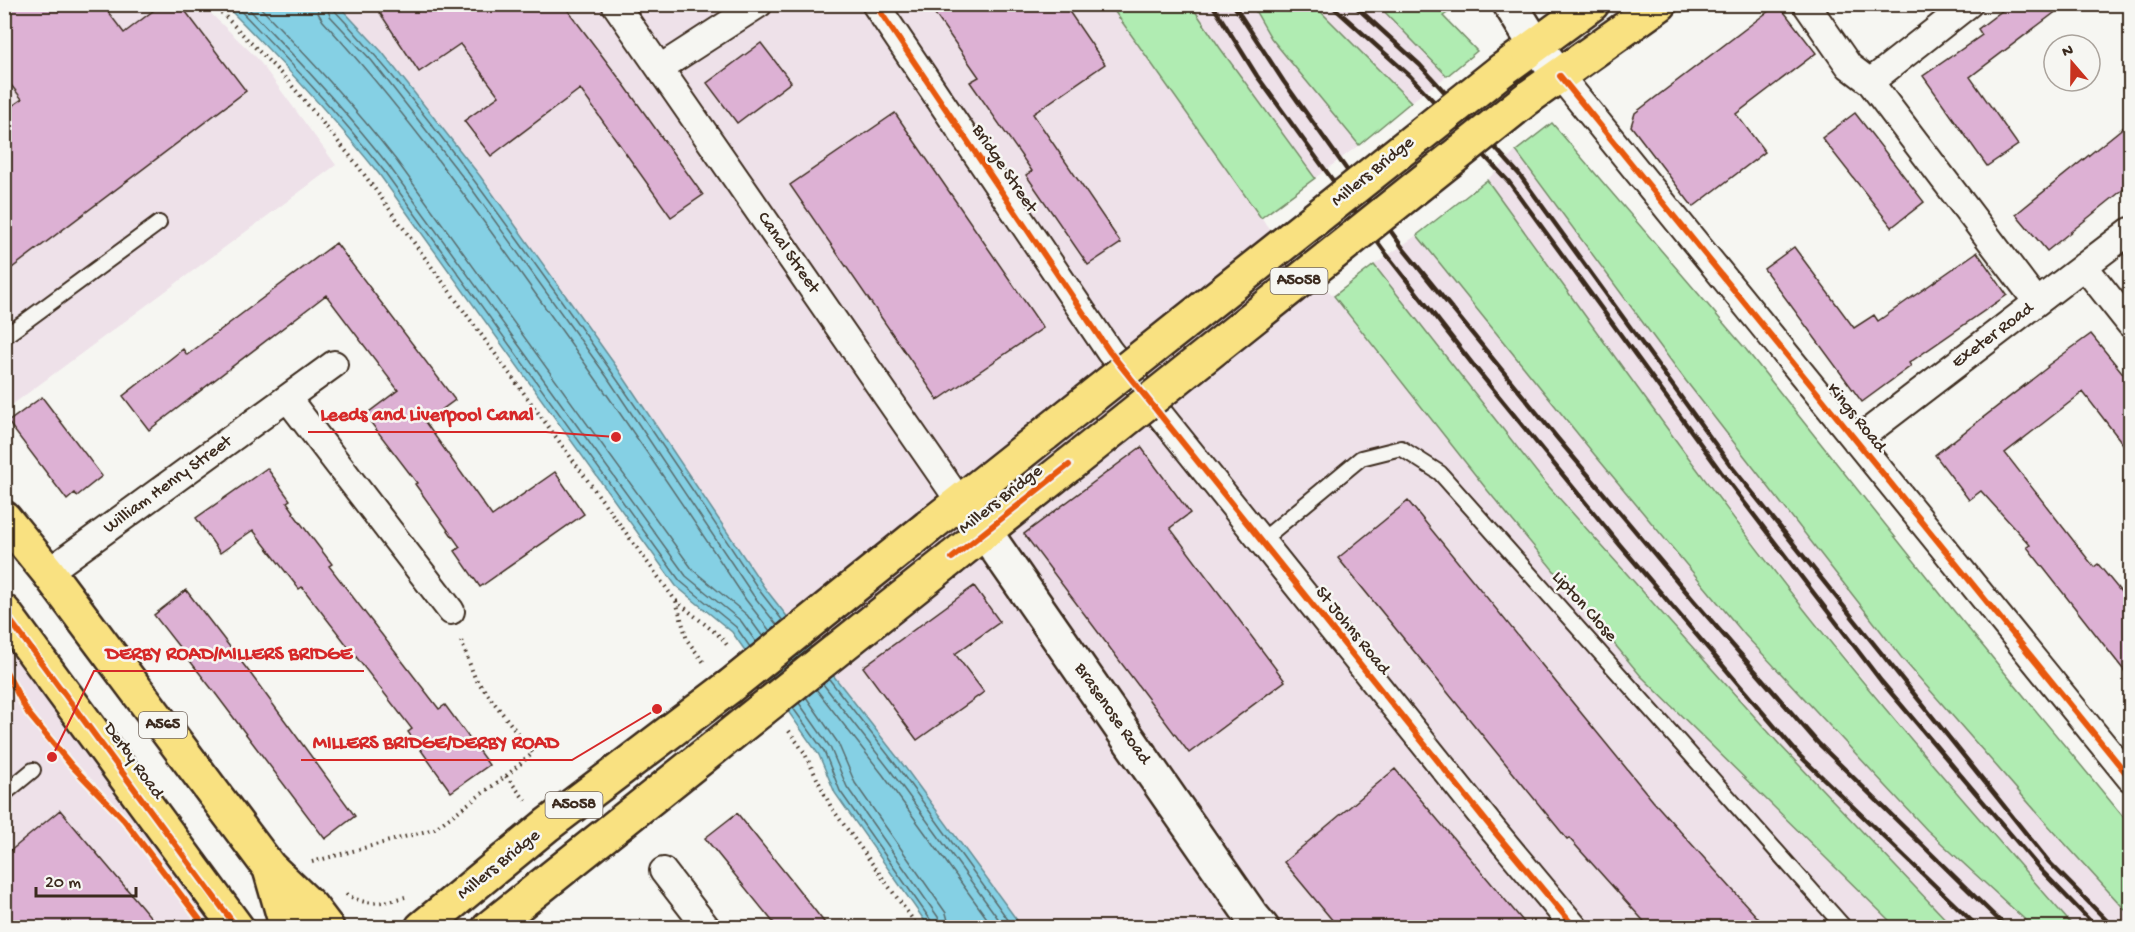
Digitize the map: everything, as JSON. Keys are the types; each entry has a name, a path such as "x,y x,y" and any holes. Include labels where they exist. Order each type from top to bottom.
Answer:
{"highway":[{"name":"A5058","path":"1536,46 1592,4"},
{"name":"A5058","path":"1560,76 1660,4"},
{"name":"Millers Bridge","path":"422,927 547,825 727,688 1502,70 1536,46"},
{"name":"Millers Bridge","path":"489,927 772,717 952,558 1530,97 1560,76"},
{"name":"A565","path":"4,518 48,572 269,867 311,907 327,927"},
{"name":"Derby Road","path":"4,612 237,927"},
{"path":"269,867 287,927"}],"main road":[{"path":"1510,4 1536,46 1560,76"},
{"name":"Brasenose Road","path":"960,501 985,532 1251,915 1262,927"}],"street":[{"name":"Canal Street","path":"615,4 960,501"},
{"path":"660,68 759,4"},
{"name":"Bridge Street","path":"874,4 1109,351"},
{"path":"1806,4 1849,66 1870,82 2037,302"},
{"path":"1870,82 1969,4"},
{"name":"Kings Road","path":"1560,76 2130,778"},
{"name":"Exeter Road","path":"1856,441 2130,231"},
{"path":"2084,266 2130,324"},
{"name":"St Johns Road","path":"1109,351 1494,831 1575,927"},
{"name":"William Henry Street","path":"48,572 334,364"},
{"path":"288,399 451,611"},
{"path":"663,871 707,927"}],"lane":[{"path":"4,337 159,223"},
{"name":"Lipton Close","path":"1261,541 1361,458 1401,448 1440,473 1845,927"},
{"path":"4,794 33,770"}],"path":[{"path":"213,4 288,81 355,162 675,600 722,638 729,647"},
{"path":"675,600 687,640 727,688"},
{"path":"311,863 434,829 506,776 533,753 475,678 451,611"},
{"path":"772,717 804,752 831,807 920,927"},
{"path":"506,776 530,805"},
{"path":"305,855 318,870"},
{"path":"338,890 353,899 376,904 411,896"}],"shaded area":[{"path":"5,5 202,5 257,58 336,165 5,410"},
{"path":"338,5 1110,5 1261,218 1297,263 1334,296 1488,491 1640,674 1896,927 1022,927 901,762 764,587 618,369 480,176 382,52"},
{"path":"1191,5 1252,5 1271,38 1359,145 1315,178"},
{"path":"1314,5 1378,5 1447,76 1411,102"},
{"path":"1516,151 1686,381 1901,657 2130,915 2130,927 2074,927 1966,805 1800,603 1657,415 1487,180"},
{"path":"1417,235 1594,454 1927,830 2033,927 1953,927 1780,745 1542,479 1374,265"},
{"path":"5,612 237,927 5,927"}],"green space":[{"path":"1110,5 1191,5 1315,178 1261,218"},
{"path":"1252,5 1314,5 1411,102 1359,145 1271,38"},
{"path":"1378,5 1459,5 1443,16 1477,51 1447,76"},
{"path":"1552,123 1744,347 1954,611 2130,825 2130,915 1901,657 1686,381 1516,151"},
{"path":"1487,180 1680,446 1799,603 1900,726 2074,927 2033,927 1927,830 1745,635 1594,454 1417,235"},
{"path":"1374,265 1542,479 1780,745 1953,927 1896,927 1640,675 1488,491 1334,296"}],"water":[{"path":"225,5 338,5 382,52 480,176 618,369 764,587 901,762 1022,927 929,927 835,793 819,755 732,632 676,586 379,174 304,87"}],"building":[{"path":"4,4 102,4 124,33 162,4 180,4 246,91 4,274 4,112 22,99 4,76"},
{"path":"374,4 563,4 703,195 671,217 580,89 491,156 464,121 499,96 460,44 419,72"},
{"path":"928,4 1064,4 1105,64 1033,114 1121,243 1088,265 1026,175 1032,171 970,82 979,77"},
{"path":"1778,4 1816,53 1736,114 1765,152 1693,207 1631,126 1635,113"},
{"path":"2011,4 2066,4 1970,77 2018,145 1987,166 1923,76 1982,35 1978,29"},
{"path":"761,43 791,82 737,123 707,83"},
{"path":"895,113 1043,328 938,400 790,185"},
{"path":"1855,113 1924,202 1892,227 1822,138"},
{"path":"2130,122 2130,184 2047,251 2016,214"},
{"path":"336,243 455,400 425,422 492,516 555,472 584,514 480,587 455,551 460,547 415,484 417,483 365,415 398,390 326,295 149,430 123,396 183,349 187,355"},
{"path":"1794,247 1854,328 1874,315 1878,321 1977,252 2007,295 1909,363 1911,366 1862,402 1764,269"},
{"path":"2091,334 2130,382 2130,453 2083,392 2005,453 2094,567 2098,564 2130,603 2130,678 2027,547 2030,545 1981,491 1969,500 1935,455"},
{"path":"42,397 102,476 77,496 75,493 67,500 8,422"},
{"path":"1141,447 1190,513 1170,528 1285,681 1189,753 1024,534"},
{"path":"267,468 290,500 287,502 293,513 332,564 329,566 439,709 445,705 489,765 451,792 408,732 412,729 302,587 299,589 253,530 220,553 196,518"},
{"path":"1408,501 1653,801 1766,927 1649,927 1569,838 1567,839 1338,558"},
{"path":"974,586 1000,622 955,654 984,692 917,740 863,667"},
{"path":"186,590 355,816 325,839 154,615"},
{"path":"1395,769 1528,927 1338,927 1284,862"},
{"path":"60,810 159,927 4,927 4,856"},
{"path":"737,813 828,927 777,927 705,838"}],"railway":[{"path":"1212,4 1257,76 1387,255 1620,545 1799,755 1979,928"},
{"path":"1233,4 1284,82 1405,251 1558,439 1694,601 1818,743 2007,928"},
{"path":"1330,4 1410,76 1509,182 1721,472 1881,681 2040,869 2097,928"},
{"path":"1353,4 1420,65 1519,174 1731,466 2049,862 2114,928"}],"cycle path":[{"path":"875,4 1109,351 1494,831 1575,928"},
{"path":"1560,76 2130,778"},
{"path":"952,558 1069,465"},
{"path":"4,612 237,928"},
{"path":"4,668 28,713 71,765 124,820 200,920 203,928"}],"place":[{"name":"Leeds and Liverpool Canal","path":"616,437"},
{"name":"MILLERS BRIDGE/DERBY ROAD","path":"657,709"},
{"name":"DERBY ROAD/MILLERS BRIDGE","path":"52,757"}]}
